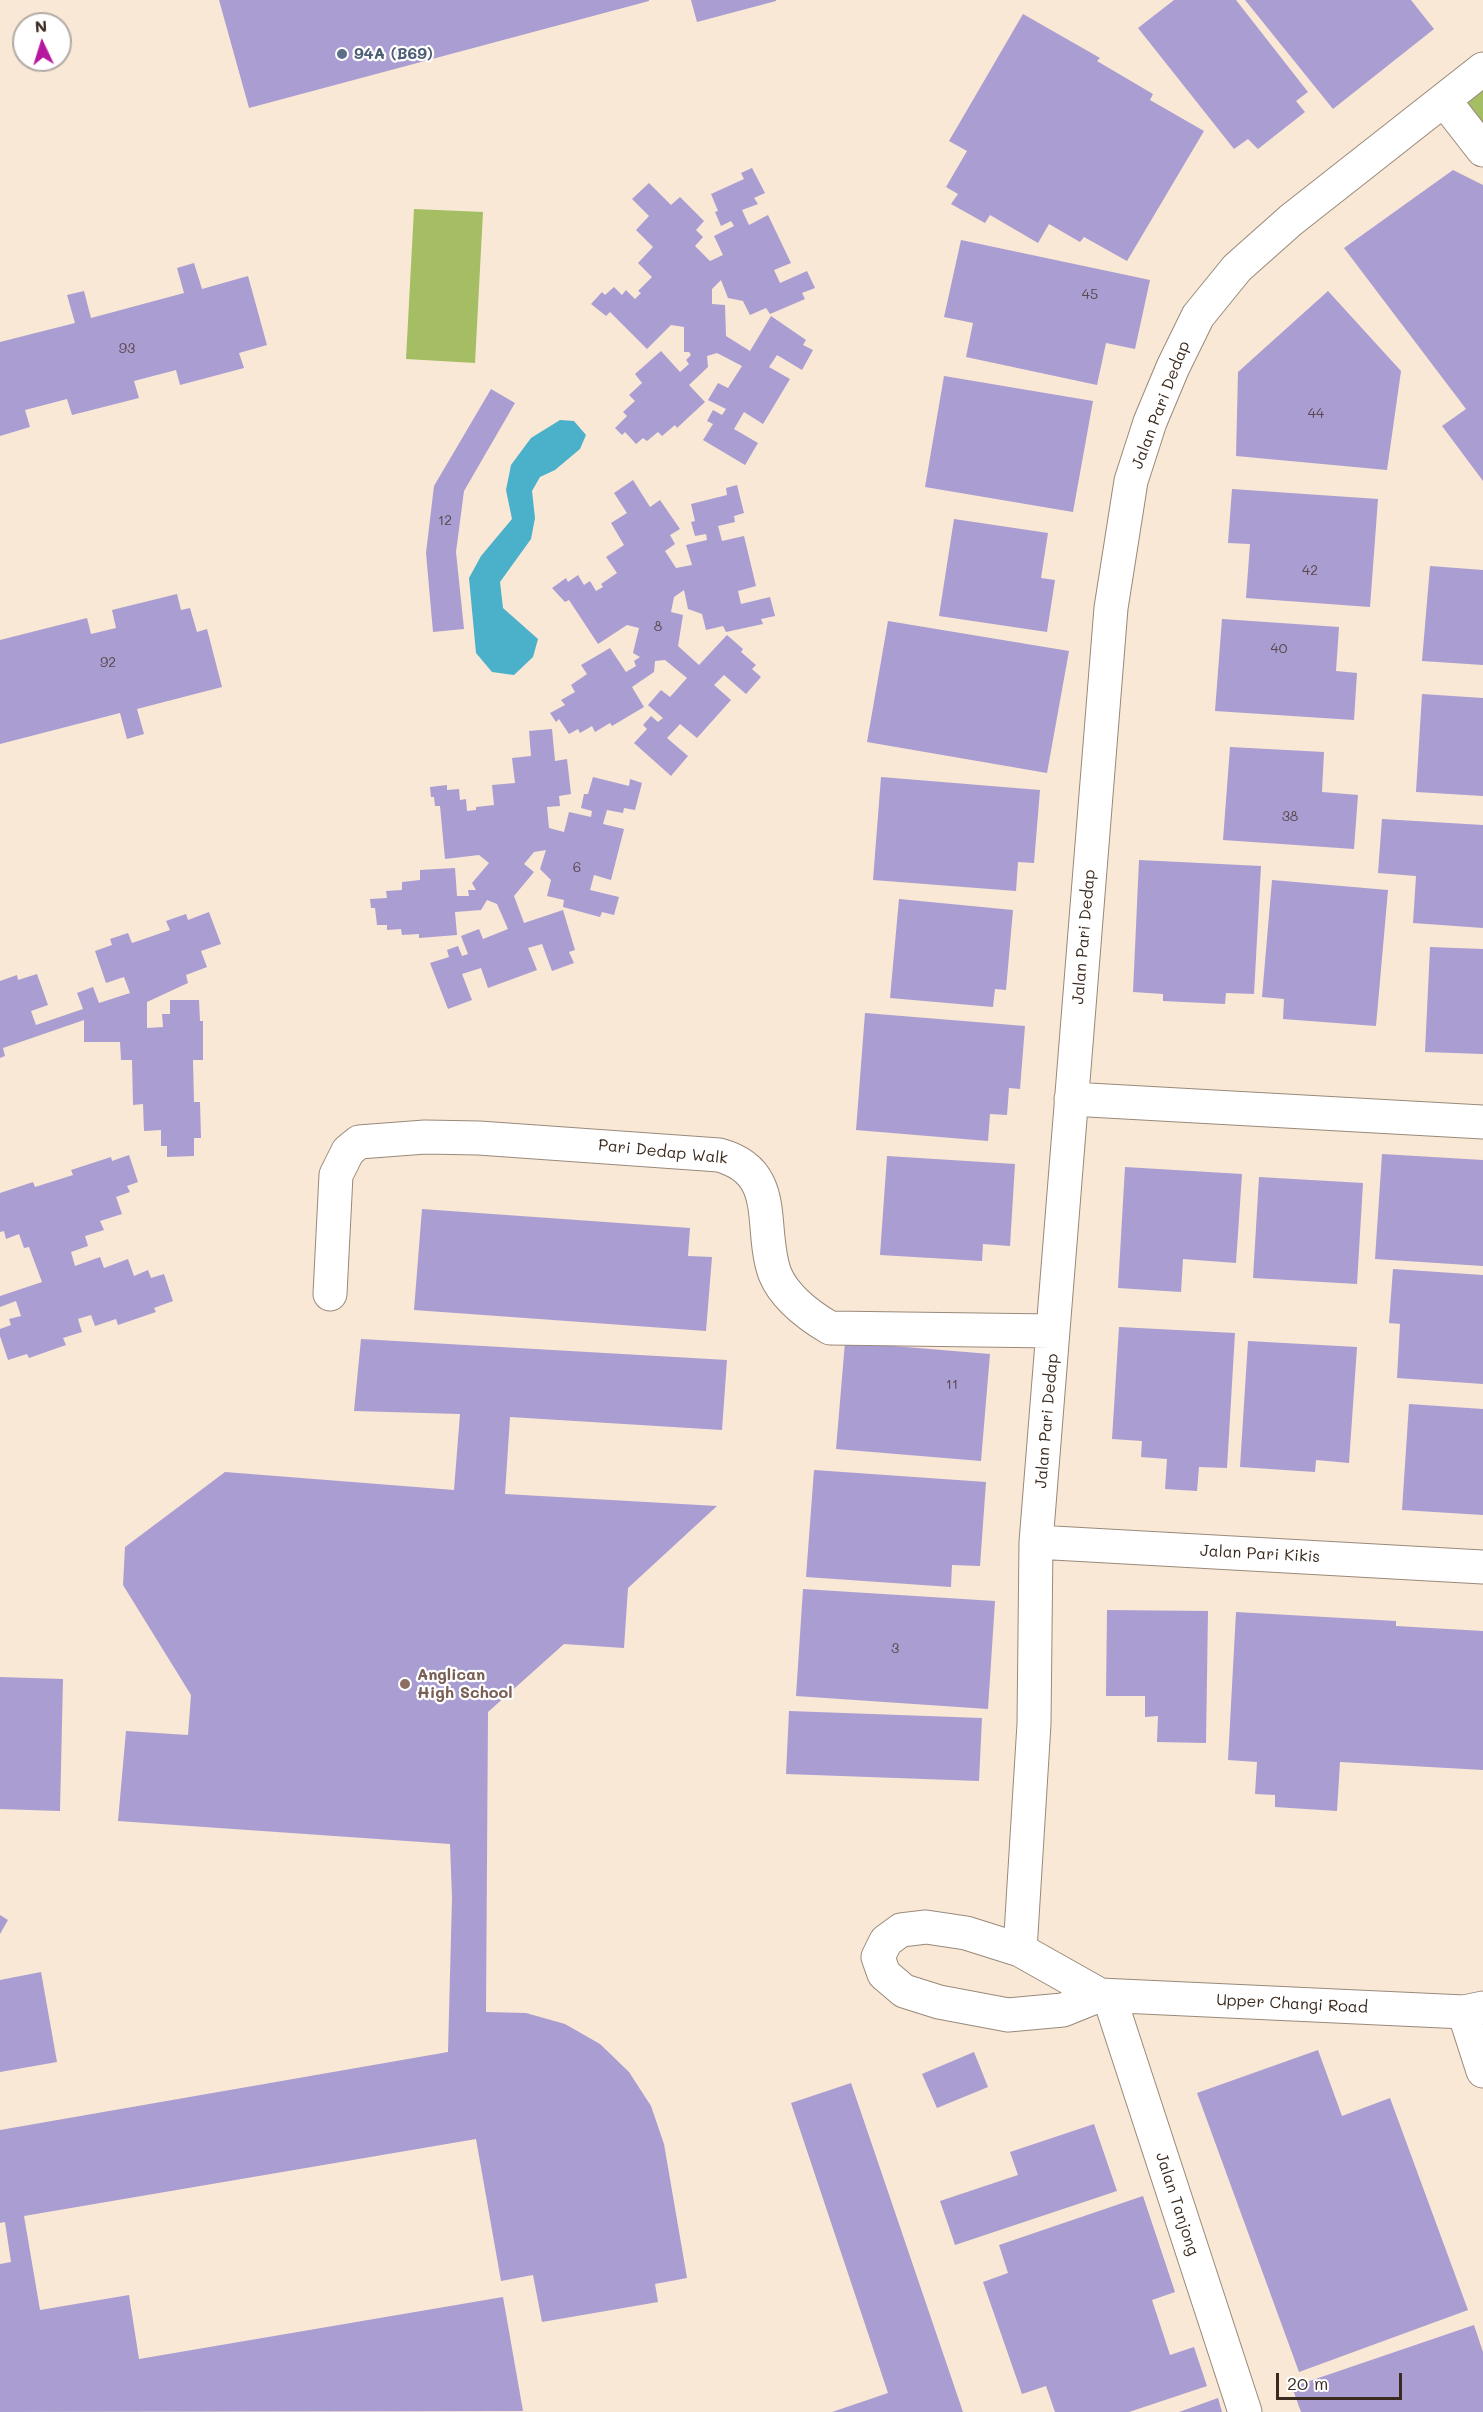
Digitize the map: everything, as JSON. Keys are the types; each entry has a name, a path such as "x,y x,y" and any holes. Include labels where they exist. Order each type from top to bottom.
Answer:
{"street":[{"name":"Jalan Pari Dedap","path":"1020,1950 1034,1724 1036,1542 1111,608 1131,481 1150,422 1198,316 1237,268 1291,220 1483,69"},
{"path":"1444,100 1483,150"},
{"path":"1071,1099 1483,1122"},
{"name":"Pari Dedap Walk","path":"330,1294 336,1175 348,1151 359,1142 425,1137 491,1138 621,1146 719,1155 735,1159 752,1173 762,1191 771,1259 783,1289 801,1308 830,1328 1053,1331"},
{"name":"Jalan Pari Kikis","path":"1036,1542 1483,1567"},
{"name":"Upper Changi Road","path":"1105,1996 1020,1950 966,1934 926,1927 901,1930 886,1941 878,1957 884,1974 904,1991 939,2001 1008,2015 1063,2010 1105,1996 1474,2010"},
{"name":"Jalan Tanjong","path":"1105,1996 1245,2412"},
{"path":"1474,2010 1483,2071"}],"green space":[{"path":"1483,68 1483,150 1444,100"},
{"path":"414,209 483,212 475,363 406,359"}],"water":[{"path":"560,420 574,421 586,435 580,449 555,470 540,477 532,491 535,518 531,539 500,582 503,608 538,639 533,657 514,675 492,672 476,653 469,578 481,556 512,519 506,490 511,465 531,438"}],"building":[{"name":"94A (B69)","path":"219,0 649,0 649,1 249,108"},
{"path":"691,0 776,0 776,1 697,22"},
{"path":"1174,0 1236,0 1308,92 1296,101 1305,112 1258,149 1248,139 1234,149 1138,28"},
{"path":"1245,0 1411,0 1434,29 1333,109"},
{"path":"1023,14 1100,58 1097,61 1153,94 1150,100 1204,131 1127,261 1084,237 1080,242 1049,224 1038,243 990,215 985,223 951,204 958,194 946,187 967,151 949,141"},
{"path":"752,168 765,193 754,198 758,204 742,210 749,225 768,215 791,263 774,270 780,283 807,271 815,288 802,293 805,299 770,314 766,308 750,315 743,301 728,298 721,280 712,289 712,304 725,305 726,336 750,351 771,316 806,340 803,345 813,350 802,370 777,355 769,367 790,379 763,424 744,412 734,429 758,443 745,465 703,440 713,424 707,421 713,410 722,415 726,409 708,400 718,383 728,388 742,366 717,353 707,356 708,367 689,385 705,402 677,428 675,425 662,436 658,432 647,441 643,438 636,444 625,432 622,435 615,428 627,416 623,412 635,401 629,395 642,383 635,374 661,351 680,372 689,364 686,360 691,355 689,352 684,352 684,327 671,325 647,349 610,312 606,316 591,304 602,292 605,295 614,287 622,295 626,290 635,299 641,293 638,291 652,277 638,263 653,247 636,230 649,216 632,199 649,183 671,205 680,197 704,221 696,230 703,237 695,246 710,261 723,255 714,236 734,226 731,221 721,226 711,194 744,179 741,173"},
{"path":"1453,170 1483,185 1483,481 1442,426 1466,409 1344,248"},
{"path":"961,240 1150,280 1135,349 1106,343 1097,385 966,357 973,323 944,317"},
{"path":"194,263 202,289 248,276 267,345 239,353 244,368 180,385 176,370 134,381 139,398 72,415 67,399 25,410 30,427 0,436 0,342 75,323 67,295 84,291 91,318 184,293 177,268"},
{"path":"1328,291 1401,371 1387,470 1236,456 1238,372"},
{"path":"944,376 1093,401 1073,512 925,487"},
{"path":"491,389 515,403 464,491 456,552 464,629 433,632 426,553 434,486"},
{"path":"633,480 650,507 660,500 680,529 670,535 675,544 665,551 676,568 692,565 686,545 707,540 706,534 695,536 691,522 695,521 691,504 727,495 726,488 737,485 744,513 734,516 735,522 718,526 722,541 744,536 756,586 738,591 741,604 770,597 775,616 761,619 763,624 726,632 723,626 706,630 702,614 688,609 684,590 674,597 671,612 683,615 678,646 699,665 727,635 756,665 752,669 761,677 746,694 724,675 714,685 731,700 697,738 680,724 667,738 688,756 671,776 634,743 647,729 643,725 651,716 658,722 663,718 648,705 661,690 670,697 687,678 665,660 655,661 654,672 632,687 644,707 612,726 610,723 595,732 592,726 580,733 578,729 569,734 559,719 556,722 550,713 565,705 561,700 575,692 571,685 587,674 581,665 610,648 626,672 636,666 634,661 640,657 633,653 639,628 627,625 598,644 569,600 565,602 552,588 566,578 568,582 578,575 584,585 590,581 596,591 603,587 601,584 617,573 606,557 624,545 611,523 627,513 614,493"},
{"path":"1232,489 1378,499 1370,607 1246,598 1250,544 1228,543"},
{"path":"954,519 1048,533 1041,578 1055,580 1047,632 939,616"},
{"path":"1430,566 1483,570 1483,665 1422,661"},
{"path":"177,594 181,610 190,608 197,632 207,629 222,687 137,709 144,734 127,739 120,713 0,744 0,640 87,618 91,634 116,628 112,610"},
{"path":"1222,619 1339,627 1336,671 1357,673 1354,720 1215,711"},
{"path":"888,621 1069,651 1047,773 867,742"},
{"path":"1422,694 1483,698 1483,796 1416,792"},
{"path":"552,729 555,761 567,759 571,794 559,796 560,806 547,807 549,828 564,832 569,812 591,817 592,811 581,808 584,794 588,794 593,777 629,786 630,779 642,783 635,810 624,808 623,813 607,810 603,824 624,829 611,880 594,875 590,890 619,897 614,915 602,912 600,917 563,907 564,900 547,896 551,880 540,869 546,850 534,852 524,864 534,872 514,896 524,923 563,910 575,950 569,952 574,963 552,971 542,944 528,948 537,970 488,988 481,968 462,974 472,1000 448,1009 430,963 449,957 447,950 458,946 462,956 468,954 461,936 479,929 483,939 508,929 497,904 487,900 481,910 455,912 457,935 419,938 419,934 402,935 401,929 387,930 387,925 377,925 375,908 371,908 370,899 387,898 386,891 402,890 402,882 420,880 420,870 455,868 457,896 469,896 468,890 476,890 472,883 489,863 479,855 445,859 440,806 435,806 430,787 447,785 447,790 459,789 460,800 466,799 467,811 476,810 476,807 494,805 492,785 515,783 512,758 531,756 529,731"},
{"path":"1230,747 1324,752 1322,792 1358,795 1354,849 1223,840"},
{"path":"881,777 1040,790 1034,863 1018,862 1016,891 873,880"},
{"path":"1382,819 1483,825 1483,928 1413,923 1416,876 1378,873"},
{"path":"1139,860 1261,866 1254,994 1226,993 1225,1004 1163,1001 1163,994 1133,992"},
{"path":"1272,880 1388,890 1376,1026 1283,1019 1284,999 1262,997"},
{"path":"899,899 1013,910 1006,990 995,989 993,1007 890,998"},
{"path":"209,912 221,944 201,951 207,967 186,975 188,983 147,1002 147,1028 163,1027 162,1014 170,1014 170,1000 199,1000 200,1021 203,1021 203,1060 193,1060 194,1102 200,1102 201,1138 194,1138 194,1156 167,1157 167,1146 161,1146 161,1130 144,1131 143,1104 133,1105 132,1060 121,1060 120,1042 84,1042 84,1020 3,1048 5,1056 0,1058 0,981 17,975 18,980 37,974 48,1005 31,1011 36,1025 83,1009 77,993 93,987 99,1003 130,993 124,977 106,983 95,951 112,945 110,939 128,933 132,943 170,930 166,921 186,914 188,920"},
{"path":"1430,947 1483,949 1483,1054 1425,1052"},
{"path":"865,1013 1025,1026 1020,1089 1009,1088 1007,1115 990,1114 988,1141 856,1130"},
{"path":"1382,1154 1483,1160 1483,1266 1375,1259"},
{"path":"129,1155 138,1182 127,1186 130,1192 116,1197 122,1214 100,1221 104,1230 85,1236 88,1246 71,1252 75,1266 100,1257 104,1268 128,1259 134,1276 148,1270 151,1278 164,1274 173,1301 154,1308 156,1312 118,1325 116,1319 95,1326 91,1315 78,1319 82,1332 63,1338 66,1345 29,1358 27,1354 8,1360 0,1329 11,1325 9,1319 21,1316 16,1301 0,1307 0,1296 42,1282 29,1247 24,1248 19,1234 6,1239 4,1231 0,1232 0,1193 33,1182 35,1187 73,1175 71,1170 111,1157 112,1161"},
{"path":"887,1156 1015,1164 1010,1246 983,1244 982,1261 880,1255"},
{"path":"1125,1167 1242,1174 1236,1263 1183,1259 1181,1292 1118,1288"},
{"path":"1259,1177 1363,1183 1357,1284 1253,1278"},
{"path":"422,1209 690,1228 688,1256 712,1257 706,1331 414,1310"},
{"path":"1393,1269 1483,1275 1483,1384 1397,1378 1400,1324 1389,1323"},
{"path":"1119,1327 1235,1333 1227,1468 1199,1467 1197,1491 1165,1489 1167,1459 1141,1457 1142,1441 1112,1439"},
{"path":"361,1339 727,1360 722,1430 510,1417 505,1494 717,1506 628,1588 624,1648 564,1644 488,1712 486,2012 526,2013 565,2024 600,2044 629,2072 651,2106 664,2144 687,2278 655,2284 658,2302 542,2322 533,2275 501,2281 476,2139 24,2216 40,2310 129,2295 139,2359 503,2297 523,2411 0,2412 0,2264 11,2262 5,2222 0,2223 0,2130 448,2052 452,1898 450,1844 118,1821 126,1731 188,1735 191,1695 123,1585 125,1547 225,1472 454,1490 460,1414 354,1411"},
{"path":"1248,1341 1357,1347 1349,1463 1316,1460 1315,1472 1240,1467"},
{"path":"845,1342 990,1354 981,1461 836,1449"},
{"path":"1409,1404 1483,1409 1483,1515 1402,1510"},
{"path":"814,1470 986,1482 980,1566 952,1565 951,1587 806,1577"},
{"path":"803,1589 995,1601 988,1709 796,1696"},
{"path":"1107,1610 1208,1611 1206,1743 1157,1742 1158,1716 1145,1717 1145,1696 1106,1696"},
{"path":"1236,1612 1396,1621 1396,1626 1483,1631 1483,1770 1340,1762 1337,1811 1275,1807 1275,1795 1255,1794 1257,1762 1228,1760"},
{"path":"0,1677 63,1679 60,1811 0,1809"},
{"path":"789,1711 982,1718 979,1781 786,1774"},
{"path":"0,1915 8,1920 0,1934"},
{"path":"41,1972 57,2062 0,2072 0,1980"},
{"path":"1318,2050 1342,2116 1390,2098 1468,2310 1299,2372 1197,2093"},
{"path":"974,2052 988,2087 937,2108 922,2074"},
{"path":"851,2083 963,2412 832,2412 888,2393 791,2103"},
{"path":"1094,2124 1117,2191 955,2245 940,2201 1018,2175 1010,2152"},
{"path":"1143,2196 1175,2292 1152,2300 1170,2355 1194,2347 1207,2386 1129,2412 1055,2412 1046,2386 1022,2394 983,2282 1008,2273 999,2245"},
{"path":"1474,2325 1483,2352 1483,2412 1301,2412 1292,2387"},
{"path":"1218,2398 1222,2412 1179,2412"}],"place":[{"name":"94A (B69)","path":"342,54"},
{"name":"Anglican High School","path":"405,1684"}]}
